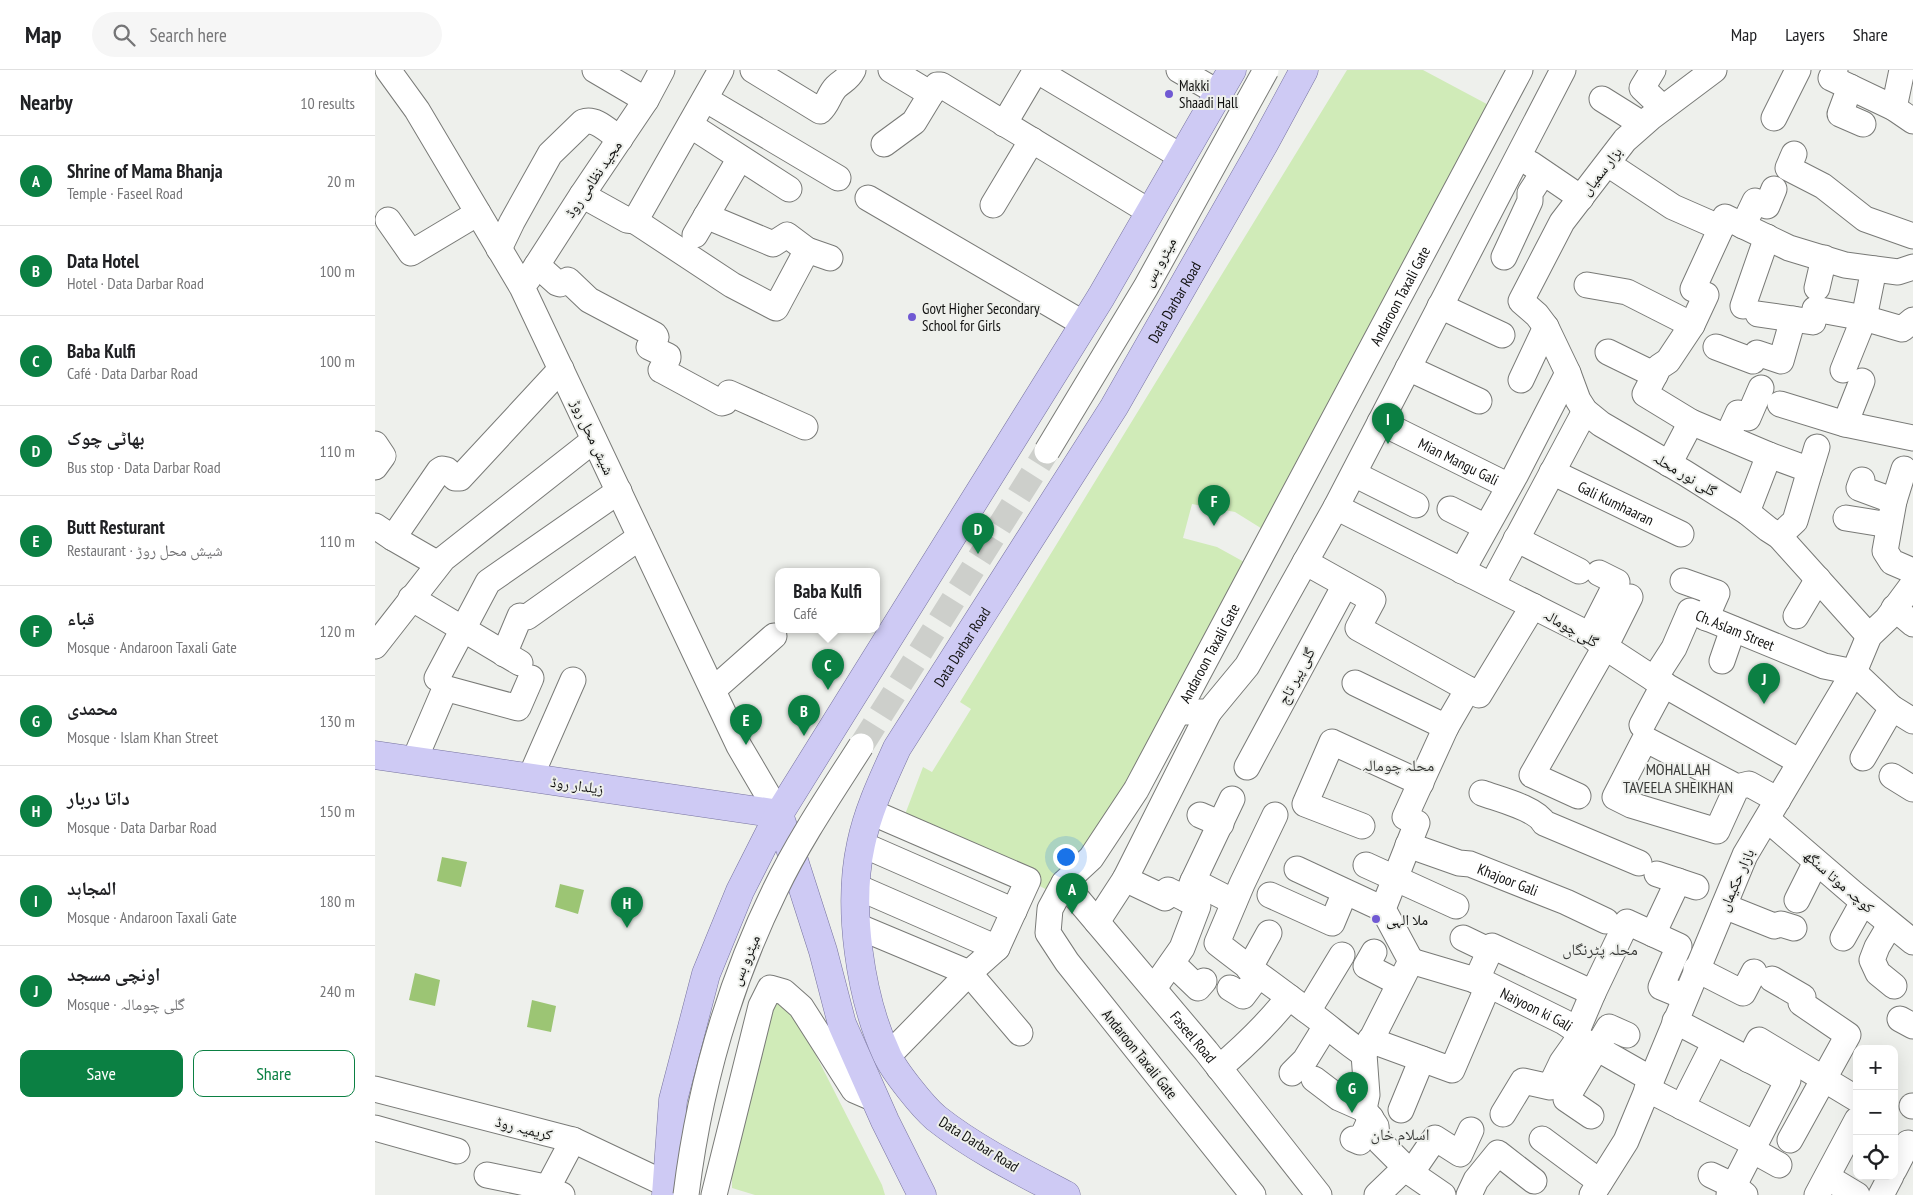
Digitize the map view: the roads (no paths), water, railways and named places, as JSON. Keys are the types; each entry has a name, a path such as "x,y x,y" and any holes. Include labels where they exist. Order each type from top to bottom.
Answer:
{"main road":[{"name":"Data Darbar Road","path":"1066,1195 977,1147 935,1117 915,1095 887,1057 865,992 854,894 861,844 875,797 897,748 1114,407 1304,70"},
{"path":"673,1191 673,1100 706,974 740,891 779,814 1084,324 1226,82"},
{"path":"1054,372 1114,407"},
{"name":"زیلدار روڈ","path":"375,755 779,814"},
{"path":"779,814 823,951 842,1024 875,1099 923,1195"}],"street":[{"name":"شیش محل روڑ","path":"388,70 417,110 522,287 739,746 779,814"},
{"path":"595,70 646,100"},
{"name":"مجید نظامی روڈ","path":"522,287 646,100 662,70"},
{"path":"635,221 721,70"},
{"path":"753,70 819,110 826,106 836,87 849,78 853,70"},
{"path":"864,70 867,72 869,70"},
{"path":"891,70 931,94"},
{"path":"1005,124 1036,70 1182,157"},
{"path":"1179,70 1226,82"},
{"name":"میٹرو بس","path":"1047,451 1146,287 1266,70"},
{"name":"Andaroon Taxali Gate","path":"1253,1195 1067,962 1048,933 1050,909 1064,883 1091,858 1136,790 1519,70"},
{"path":"1097,922 1125,879 1209,712 1247,666 1336,507 1563,70"},
{"path":"1653,70 1641,88 1663,108"},
{"name":"بزار سمیاں","path":"1521,301 1562,222 1609,164 1625,140 1642,124 1713,70"},
{"path":"1774,118 1798,70"},
{"path":"1832,76 1903,114 1902,70"},
{"path":"1832,76 1840,114 1863,124"},
{"path":"884,144 914,122 939,84 1150,212"},
{"path":"705,99 838,178"},
{"path":"1602,99 1642,124"},
{"path":"499,249 550,154 583,122 588,120 595,121 620,139"},
{"path":"690,125 789,189"},
{"path":"993,205 1032,140"},
{"path":"1609,164 1673,206 1767,237 1789,248 1845,265 1874,270 1906,270 1913,235 1865,220 1836,208 1823,186 1788,168 1794,154"},
{"path":"1518,156 1581,198"},
{"path":"582,195 627,220 635,221 732,285 776,308 819,254 787,235 773,244 700,225 740,158"},
{"path":"1504,257 1530,201 1530,193 1543,173"},
{"path":"1774,189 1767,206 1755,201 1732,227 1700,292 1692,324 1668,361 1659,367 1645,394 1769,455 1814,458 1795,521 1779,536"},
{"path":"868,198 1084,324"},
{"path":"388,220 411,254 478,213"},
{"path":"1767,237 1750,310 1813,322 1815,309 1864,318 1902,329 1913,320"},
{"path":"1817,288 1824,258"},
{"path":"537,265 557,283 560,284 568,280 589,300 655,335 656,337 649,347 668,356 661,370 722,403 725,402 729,393 805,427"},
{"path":"1845,424 1852,376 1874,270"},
{"path":"1587,285 1627,292 1692,324"},
{"name":"گلی نور محلہ","path":"1521,301 1537,314 1546,327 1568,373 1577,400 1585,411 1601,424 1747,512 1779,536 1869,636"},
{"path":"1440,306 1502,335"},
{"path":"1716,346 1753,361 1757,353 1781,361 1793,319"},
{"path":"1521,380 1546,327"},
{"path":"1608,352 1655,375"},
{"path":"1408,368 1479,401"},
{"path":"438,564 384,532 439,471 442,469 447,470 455,478 460,478 561,369"},
{"path":"1461,571 1512,481 1568,373"},
{"path":"1669,464 1711,425 1738,413 1748,418 1761,388"},
{"path":"1780,404 1845,424 1913,438"},
{"path":"1492,585 1585,411"},
{"name":"Mian Mangu Gali","path":"1381,422 1512,481 1547,480"},
{"path":"375,646 438,564 594,440"},
{"path":"375,444 383,456 375,467"},
{"path":"1747,512 1769,455"},
{"path":"1885,565 1889,525 1904,469"},
{"path":"1353,474 1416,504"},
{"name":"Gali Kumhaaran","path":"1547,480 1681,534"},
{"path":"1862,480 1859,488 1894,501"},
{"path":"437,678 488,582 619,491"},
{"name":"گلی چومالہ","path":"1336,507 1492,585 1598,641 1659,682 1799,762"},
{"path":"1450,509 1486,527"},
{"path":"1846,518 1889,525"},
{"path":"414,761 444,691 448,689 518,708 520,616 527,617 640,537"},
{"path":"1515,539 1589,572 1617,582 1598,641 1533,775 1578,796"},
{"path":"1863,553 1885,565"},
{"path":"1305,562 1373,600 1358,628 1479,695 1533,606"},
{"path":"1885,565 1892,562 1913,571"},
{"path":"1796,616 1818,579"},
{"path":"1683,581 1717,592 1706,618"},
{"name":"بازار حکیماں","path":"1594,1192 1626,1141 1745,855 1854,672 1869,636 1887,619 1913,584"},
{"name":"گلی پیر تاج","path":"1247,767 1345,585"},
{"path":"1598,641 1630,597"},
{"path":"411,598 518,665"},
{"path":"1894,608 1913,624"},
{"name":"Ch. Aslam Street","path":"1659,682 1691,611 1733,629 1829,656 1854,672"},
{"path":"1722,661 1733,629"},
{"path":"713,690 774,636"},
{"path":"1854,672 1907,717 1863,758"},
{"path":"530,778 573,680"},
{"path":"1642,725 1659,682"},
{"path":"1355,683 1446,727"},
{"path":"1383,909 1417,823 1405,817 1446,727 1468,689"},
{"path":"1178,712 1209,712"},
{"name":"کوچہ موتا سنگھ","path":"1737,787 1717,831 1631,805 1615,798 1645,739 1737,787 1749,784 1816,862 1906,935"},
{"path":"1362,826 1305,804 1332,742 1421,783"},
{"name":"میٹرو بس","path":"673,1191 701,1102 714,1047 733,988 775,889 861,746"},
{"path":"1892,776 1911,800"},
{"path":"1524,809 1537,778"},
{"path":"1482,793 1524,809 1541,817 1544,823 1667,876 1653,934"},
{"path":"1154,988 1182,948 1198,906 1190,890 1211,819 1232,799"},
{"path":"871,812 1028,880 997,948 969,973 887,1057"},
{"path":"1275,815 1217,943 1308,1011 1367,1047 1422,1059 1450,1075 1482,983 1489,951 1492,946 1593,993"},
{"path":"861,844 1014,911"},
{"name":"Khajoor Gali","path":"1408,845 1459,863 1469,864 1566,902 1606,921"},
{"path":"928,956 970,855"},
{"path":"1724,906 1775,926 1790,916 1816,862"},
{"path":"1365,865 1456,906"},
{"path":"1297,869 1383,909 1411,961 1367,1047 1367,1114 1360,1142 1353,1139"},
{"path":"1125,879 1165,898 1168,890 1190,890 1234,902"},
{"name":"Faseel Road","path":"1064,883 1154,988 1319,1195"},
{"path":"855,886 997,948"},
{"path":"1270,895 1332,923 1345,892"},
{"path":"1856,950 1863,902"},
{"path":"1591,1116 1566,1099 1584,1039 1593,993 1627,922 1653,934 1683,936 1661,987 1685,996"},
{"path":"857,926 969,973 1020,1034"},
{"path":"1230,988 1243,996 1269,933"},
{"path":"1856,950 1877,947 1906,935"},
{"path":"1463,938 1489,951"},
{"path":"1856,950 1893,986"},
{"path":"1374,952 1366,966 1399,983"},
{"path":"1342,954 1308,1011 1303,1076 1367,1114 1376,1126 1377,1136 1381,1143 1408,1170 1443,1195"},
{"name":"Naiyoon ki Gali","path":"1411,961 1482,983 1564,1022 1584,1039 1682,1107 1753,1147 1779,1165"},
{"path":"1172,963 1198,988 1204,981"},
{"path":"1696,969 1743,993 1763,976 1803,997 1801,1003 1848,1035 1790,1140"},
{"path":"714,1195 761,1006 770,988 784,992 801,1007 854,1090 875,1099"},
{"path":"1219,1068 1268,1024 1308,1011"},
{"path":"1675,1021 1749,1060 1823,1078 1853,1097"},
{"path":"1503,1114 1523,1082 1550,1087 1562,1062 1584,1039 1609,1027 1627,1035"},
{"path":"1682,1107 1715,1042"},
{"path":"1401,1110 1422,1059"},
{"path":"1711,1175 1736,1192 1753,1147 1793,1071"},
{"path":"375,1114 377,1090"},
{"name":"کریمیہ روڈ","path":"377,1090 573,1140 673,1191"},
{"path":"375,1128 457,1151"},
{"path":"1853,1128 1822,1186 1857,1195"},
{"path":"1377,1195 1408,1170 1435,1138 1460,1154 1471,1130"},
{"path":"487,1175 540,1186 555,1192 573,1140"},
{"path":"1542,1140 1594,1192"},
{"path":"1898,1159 1905,1141"},
{"path":"1469,1195 1476,1180 1498,1153 1535,1181"},
{"path":"1881,1195 1889,1180"}],"tunnel":[{"path":"861,746 1047,451"}],"place":[{"name":"Makki Shaadi Hall","path":"1169,94"},
{"name":"Govt Higher Secondary School for Girls","path":"912,317"},
{"name":"المجاہد","path":"1388,444"},
{"name":"قباء","path":"1214,526"},
{"name":"بھاٹی چوک","path":"978,554"},
{"name":"Baba Kulfi","path":"828,690"},
{"name":"اونچی مسجد","path":"1764,704"},
{"name":"Data Hotel","path":"804,736"},
{"name":"Butt Resturant","path":"746,745"},
{"name":"Shrine of Mama Bhanja","path":"1072,914"},
{"name":"ملا الہی","path":"1376,919"},
{"name":"داتا دربار","path":"627,928"},
{"name":"محمدی","path":"1352,1113"}],"district":[{"name":"محلہ چومالہ","path":"1398,765"},
{"name":"MOHALLAH TAVEELA SHEIKHAN","path":"1678,778"},
{"name":"محلہ پٹرنگاں","path":"1600,949"},
{"name":"اسلام خان","path":"1400,1134"}]}
